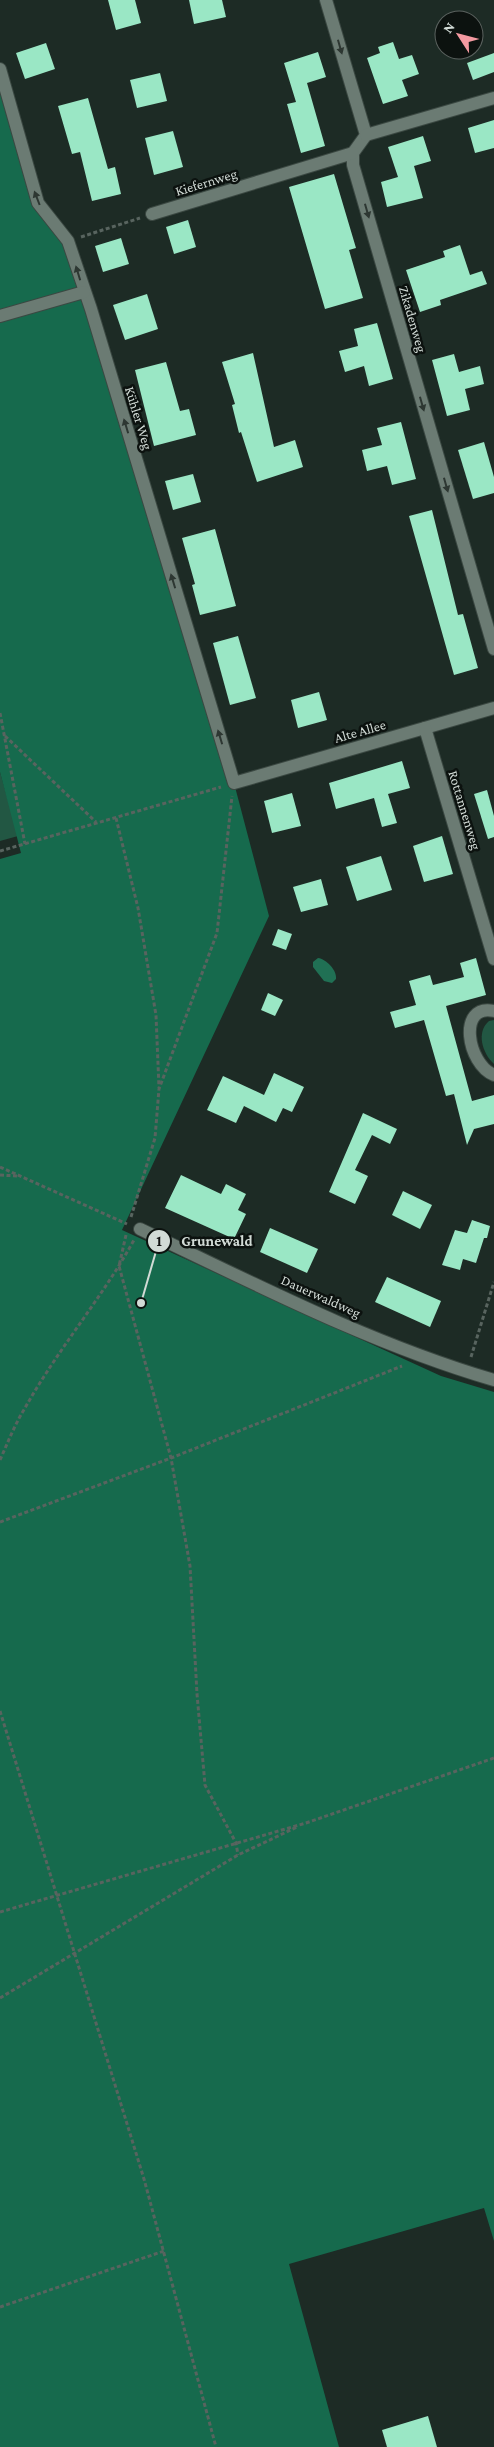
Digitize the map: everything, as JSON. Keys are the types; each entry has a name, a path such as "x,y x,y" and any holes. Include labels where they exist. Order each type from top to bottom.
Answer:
{"street":[{"path":"326,0 366,135"},
{"name":"Kühler Weg","path":"0,69 38,203 68,242 91,309 234,784"},
{"path":"353,152 366,135 494,98"},
{"name":"Kiefernweg","path":"152,214 353,152"},
{"name":"Zikadenweg","path":"353,152 353,165 494,649"},
{"path":"0,316 84,292"},
{"name":"Alte Allee","path":"234,784 494,708"},
{"name":"Rottannenweg","path":"425,728 494,958"},
{"path":"494,1011 476,1016 471,1020 469,1028 470,1044 479,1066 494,1075"},
{"name":"Dauerwaldweg","path":"134,1226 332,1319 424,1357 494,1380"}],"path":[{"path":"68,242 152,214"},
{"path":"0,713 25,844"},
{"path":"4,735 97,823"},
{"path":"0,851 234,784 217,934 159,1089"},
{"path":"0,1460 24,1408 119,1266 134,1226 155,1138 159,1089 156,1015 138,908 116,818"},
{"path":"0,1167 134,1226"},
{"path":"0,1175 20,1176"},
{"path":"134,1226 119,1266 171,1458 190,1566 197,1694 205,1785 236,1843 238,1855"},
{"path":"466,1372 494,1282"},
{"path":"0,1522 171,1458 424,1357"},
{"path":"0,1710 144,2179 216,2447"},
{"path":"0,1912 306,1823 494,1758"},
{"path":"0,1998 238,1855 306,1823"},
{"path":"0,2307 164,2251"}],"shaded area":[{"path":"0,69 38,203 68,242 234,783 269,916 122,1230 441,1376 494,1392 494,2241 484,2208 289,2264 339,2447 0,2447 0,859 21,853 0,772"},
{"path":"0,772 18,836 0,841"},
{"path":"318,958 324,960 333,969 336,979 332,983 324,981 313,967 313,962"},
{"path":"494,1020 494,1064 486,1054 482,1037 485,1026 489,1021"}],"building":[{"path":"108,0 135,0 141,23 116,30"},
{"path":"189,0 222,0 226,17 194,24"},
{"path":"393,42 399,59 412,55 419,74 402,80 408,96 383,104 367,58 380,53 378,47"},
{"path":"46,43 55,69 25,79 16,53"},
{"path":"318,52 326,77 307,83 325,146 301,153 287,104 296,102 284,63"},
{"path":"494,53 494,72 473,80 467,63 475,60 484,60 484,57"},
{"path":"160,73 167,101 137,108 130,80"},
{"path":"88,98 108,169 115,167 121,194 92,201 80,152 72,154 58,106"},
{"path":"494,120 494,148 475,153 468,128"},
{"path":"173,131 183,167 154,175 145,138"},
{"path":"423,136 431,161 414,166 423,198 387,207 381,182 398,177 388,147"},
{"path":"334,174 356,248 349,250 363,298 325,309 289,187"},
{"path":"188,220 196,247 174,254 166,227"},
{"path":"121,238 129,264 103,272 95,246"},
{"path":"460,245 470,275 482,271 487,284 440,300 441,305 420,312 406,270 445,257 443,251"},
{"path":"147,294 158,329 125,340 113,305"},
{"path":"377,323 393,379 369,386 364,366 345,372 339,351 358,346 354,329"},
{"path":"253,353 274,447 295,440 303,467 257,482 241,432 239,433 232,405 235,404 222,362"},
{"path":"454,354 459,372 480,366 484,384 465,389 470,410 447,416 432,360"},
{"path":"166,362 180,411 189,409 196,435 154,446 135,370"},
{"path":"401,422 416,479 392,485 387,466 367,471 362,450 382,445 377,428"},
{"path":"484,442 494,477 494,493 473,499 458,450"},
{"path":"193,474 201,502 173,510 165,481"},
{"path":"432,510 458,615 463,614 478,668 454,675 409,516"},
{"path":"215,529 236,606 200,615 192,585 195,584 182,538"},
{"path":"238,636 256,698 230,705 213,643"},
{"path":"319,692 327,720 298,728 291,700"},
{"path":"402,761 410,788 388,794 397,823 382,827 374,798 336,809 329,783"},
{"path":"487,790 494,816 494,837 488,839 474,794"},
{"path":"292,793 301,826 272,833 264,801"},
{"path":"442,836 453,874 424,882 413,846"},
{"path":"381,856 392,890 357,901 346,867"},
{"path":"321,879 328,905 301,912 293,887"},
{"path":"278,929 292,934 286,950 272,945"},
{"path":"476,958 486,995 446,1006 472,1101 494,1095 494,1124 474,1129 467,1145 454,1094 446,1096 424,1020 395,1028 390,1012 416,1005 409,981 430,975 433,985 464,977 460,963"},
{"path":"268,993 283,1000 275,1016 261,1010"},
{"path":"274,1073 304,1087 292,1112 283,1108 276,1122 244,1106 236,1123 207,1110 223,1076 264,1095"},
{"path":"363,1113 397,1129 390,1144 372,1135 355,1170 368,1176 355,1204 329,1192"},
{"path":"181,1175 221,1194 226,1184 246,1194 238,1210 246,1214 234,1239 165,1208"},
{"path":"403,1191 432,1205 420,1229 392,1215"},
{"path":"472,1220 490,1226 476,1263 463,1259 460,1270 442,1265 455,1230 467,1233"},
{"path":"270,1228 318,1249 307,1273 260,1252"},
{"path":"387,1277 441,1301 430,1327 375,1302"},
{"path":"428,2416 437,2447 387,2447 382,2430"}],"place":[{"name":"Grunewald","path":"141,1303"}]}
